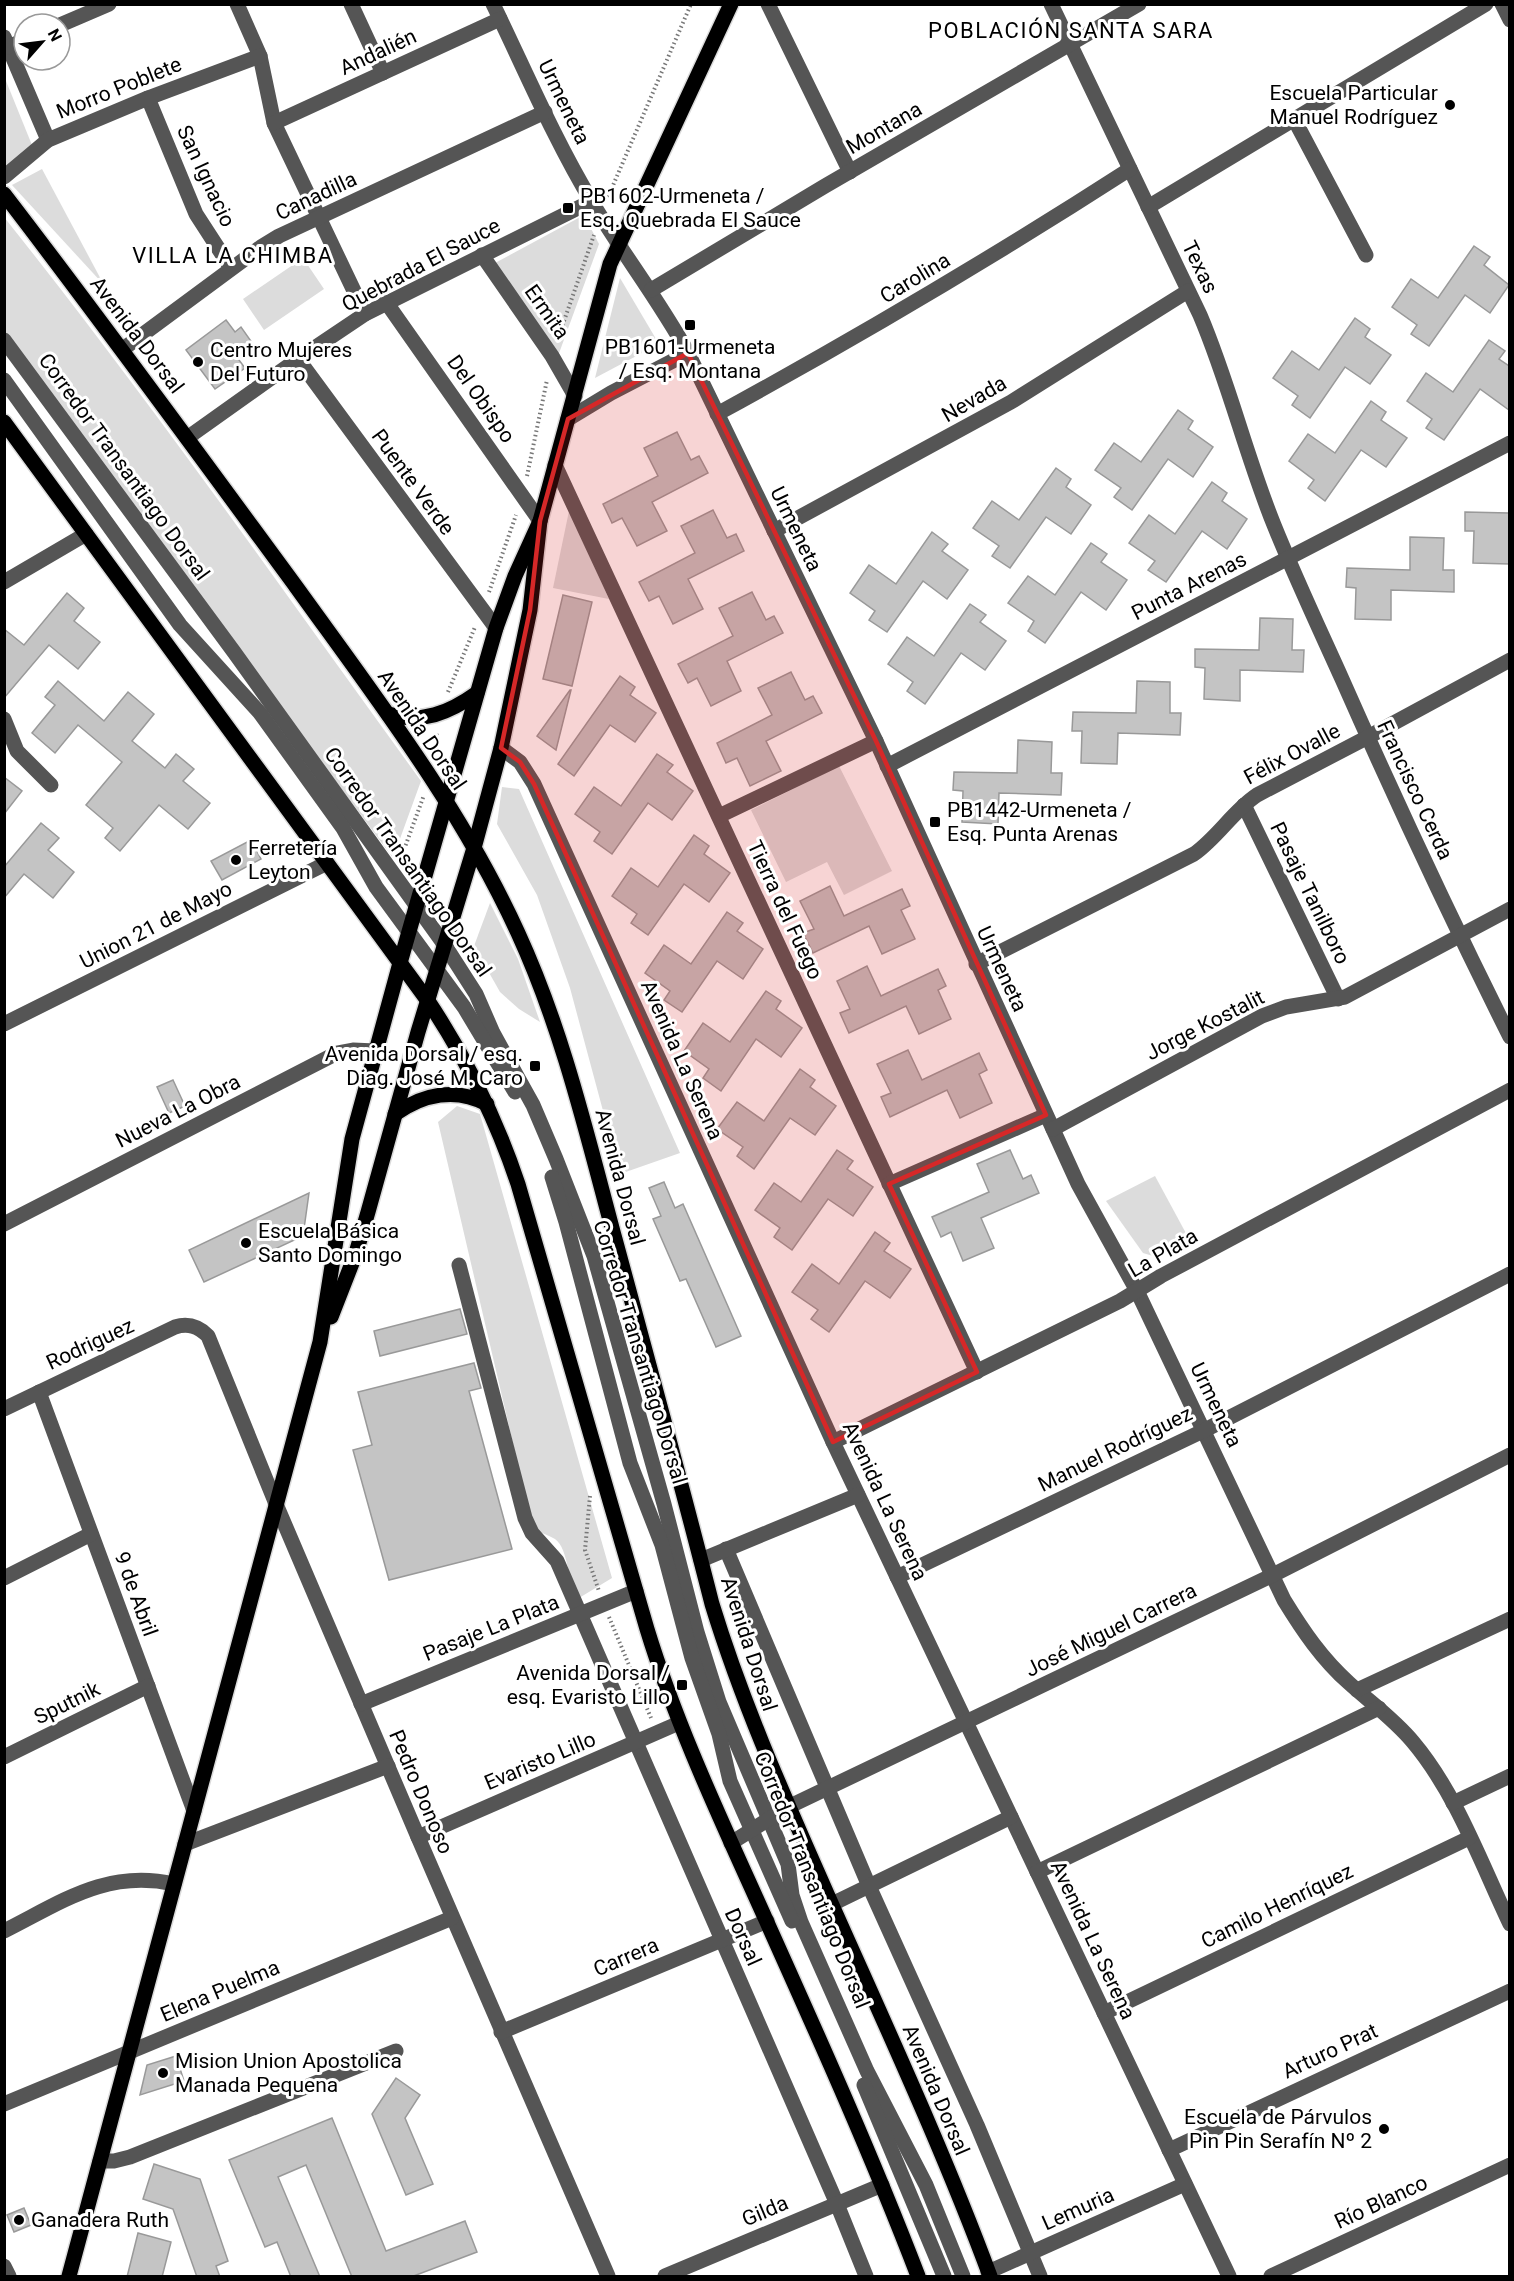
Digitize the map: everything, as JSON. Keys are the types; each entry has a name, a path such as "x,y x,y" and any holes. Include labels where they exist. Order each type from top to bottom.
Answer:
{"main road":[{"path":"320,1342 356,1253 501,748 528,621 540,521 605,281 619,243 731,4"},
{"name":"Avenida Dorsal","path":"4,194 123,349 388,714 446,801 496,889 536,975 569,1067 712,1604 740,1690 788,1807 929,2124 989,2274"},
{"path":"4,422 428,1001 459,1049 487,1104 518,1184 658,1666 679,1723 882,2185 918,2277"},
{"path":"69,2277 320,1342 333,1269 348,1158 375,1051 496,628 514,576 540,521"},
{"path":"388,714 413,718 438,716 477,693"},
{"path":"395,1114 412,1103 436,1095 466,1096 487,1104"}],"street":[{"path":"72,20 109,4"},
{"path":"237,4 260,56 274,123 365,314"},
{"path":"351,4 382,73"},
{"path":"768,4 850,172"},
{"name":"Texas","path":"1051,4 1215,351 1250,460 1288,558"},
{"name":"Montana","path":"651,290 1138,4"},
{"path":"1148,207 1486,4"},
{"path":"1502,4 1509,20"},
{"name":"Andalién","path":"274,123 382,73 495,8"},
{"name":"Urmeneta","path":"495,8 573,169 600,216 651,290 688,353 876,741 976,964 1087,1201 1137,1291 1284,1600 1314,1646 1330,1665 1399,1726 1423,1754 1453,1803 1509,1924"},
{"path":"6,42 48,140"},
{"name":"Morro Poblete","path":"4,177 48,140 148,98 260,56"},
{"name":"San Ignacio","path":"148,98 196,214 231,268"},
{"name":"Canadilla","path":"123,349 261,247 319,217 545,112"},
{"path":"1294,119 1366,255"},
{"name":"Carolina","path":"717,414 882,322 980,264 1130,169"},
{"name":"Quebrada El Sauce","path":"187,438 365,314 592,201"},
{"name":"Ermita","path":"482,255 552,356 574,396"},
{"name":"Nevada","path":"774,531 1011,402 1188,291"},
{"name":"Del Obispo","path":"386,302 540,521"},
{"name":"Corredor Transantiago Dorsal","path":"4,340 444,944 476,994 493,1033 533,1105 594,1256 707,1667 730,1732 788,1864 792,1895 801,1922 867,2071 926,2185 963,2277"},
{"path":"568,419 610,393 688,353"},
{"name":"Puente Verde","path":"298,359 496,628"},
{"name":"Corredor Transantiago Dorsal","path":"4,380 180,625 260,713 343,828 376,887 437,968 489,1047 525,1110 556,1186 630,1463 662,1545 687,1640 718,1734 730,1781 875,2110 944,2277"},
{"name":"Punta Arenas","path":"887,766 1509,442"},
{"name":"Tierra del Fuego","path":"555,465 976,1372"},
{"path":"4,582 86,534"},
{"name":"Francisco Cerda","path":"1288,558 1460,937 1509,1037"},
{"name":"Félix Ovalle","path":"976,964 1194,854 1257,795 1509,660"},
{"path":"4,719 17,751 51,785"},
{"path":"718,816 876,741"},
{"name":"Avenida La Serena","path":"501,748 520,762 534,784 833,1442 1229,2277"},
{"name":"Pasaje Tanilboro","path":"1244,805 1338,999"},
{"name":"Union 21 de Mayo","path":"4,1024 327,864"},
{"name":"Jorge Kostalit","path":"1053,1129 1268,1014 1300,1004 1338,999 1359,990 1509,909"},
{"name":"Nueva La Obra","path":"4,1224 337,1053 353,1050 375,1051"},
{"name":"La Plata","path":"833,1442 1137,1291 1172,1270 1509,1090"},
{"path":"889,1184 1046,1115"},
{"name":"Dorsal","path":"459,1265 525,1518 532,1533 557,1561 837,2204 866,2277"},
{"name":"Manuel Rodríguez","path":"897,1577 1205,1430 1509,1274"},
{"name":"Rodriguez","path":"4,1409 175,1327 182,1325 196,1327"},
{"name":"Pedro Donoso","path":"196,1327 203,1330 212,1342 276,1504 608,2277"},
{"name":"9 de Abril","path":"39,1392 194,1811"},
{"name":"José Miguel Carrera","path":"731,1843 788,1807 1273,1575 1509,1455"},
{"path":"701,1560 858,1495"},
{"path":"4,1578 92,1534"},
{"name":"Avenida Dorsal","path":"726,1549 869,1886 977,2125 1040,2277"},
{"name":"Pasaje La Plata","path":"361,1704 636,1591"},
{"path":"1357,1690 1509,1619"},
{"name":"Sputnik","path":"4,1757 148,1686"},
{"path":"1037,1872 1379,1708"},
{"name":"Evaristo Lillo","path":"418,1837 679,1723"},
{"path":"185,1844 388,1766"},
{"path":"1453,1803 1509,1776"},
{"path":"832,1904 1011,1817"},
{"name":"Camilo Henríquez","path":"1104,2013 1469,1838"},
{"path":"4,1931 80,1893 109,1882 141,1879 174,1884"},
{"name":"Elena Puelma","path":"4,2104 452,1917"},
{"name":"Carrera","path":"501,2032 767,1922"},
{"name":"Arturo Prat","path":"1169,2150 1509,1991"},
{"path":"100,2161 114,2161 130,2157 396,2051"},
{"name":"Río Blanco","path":"1271,2277 1509,2165"},
{"name":"Lemuria","path":"989,2274 1185,2184"},
{"name":"Gilda","path":"665,2277 882,2185"}],"path":[{"path":"400,860 430,777 436,751 438,716 482,611 523,495 552,356 600,216 691,4"}],"highlighted area":[{"path":"688,353 876,741 1046,1115 889,1184 977,1372 833,1442 534,784 520,762 501,748 530,610 540,521 568,419"}],"shaded area":[{"path":"4,76 36,155 4,171"},
{"path":"42,169 104,285 12,185"},
{"path":"584,215 599,244 558,356 495,263"},
{"path":"4,217 164,426 421,781 393,858 53,403 5,332"},
{"path":"303,258 324,289 264,330 243,299"},
{"path":"620,278 659,344 595,378"},
{"path":"569,511 609,599 553,588"},
{"path":"839,766 892,871 844,895 827,862 786,882 751,810"},
{"path":"502,787 519,789 680,1153 620,1174 570,988 537,895 497,824"},
{"path":"490,903 518,959 540,1022 519,1009 500,992 474,946"},
{"path":"457,1106 480,1114 612,1578 579,1598 572,1584 560,1544 555,1539 533,1529 438,1122"},
{"path":"1155,1176 1188,1237 1153,1256 1143,1253 1106,1201"}],"building":[{"path":"1474,246 1490,257 1484,265 1509,285 1490,313 1465,295 1429,346 1411,334 1417,325 1392,307 1411,279 1438,298"},
{"path":"1355,318 1370,329 1365,337 1391,355 1370,384 1345,367 1310,418 1292,405 1298,396 1273,378 1292,351 1319,370"},
{"path":"226,320 235,332 241,327 253,344 236,356 245,368 215,389 186,350"},
{"path":"1489,340 1505,351 1499,359 1509,366 1509,410 1480,389 1444,440 1426,428 1432,419 1407,401 1426,373 1453,392"},
{"path":"1371,401 1386,412 1381,420 1407,438 1386,467 1361,450 1325,501 1308,488 1314,480 1289,461 1308,434 1335,453"},
{"path":"1178,410 1193,421 1188,429 1213,447 1193,477 1168,459 1132,510 1114,497 1121,488 1095,470 1114,443 1141,462"},
{"path":"677,432 691,460 699,456 708,473 652,502 667,531 637,546 622,518 612,523 603,504 658,476 644,448"},
{"path":"1056,468 1071,479 1066,487 1091,505 1071,534 1046,517 1010,568 992,556 999,546 973,528 992,501 1019,520"},
{"path":"1212,482 1227,493 1222,501 1247,519 1227,549 1202,531 1166,582 1148,570 1155,561 1129,543 1149,515 1175,534"},
{"path":"713,510 727,538 736,534 744,551 688,579 703,609 673,624 659,596 649,601 639,582 695,553 681,526"},
{"path":"1465,512 1509,513 1509,564 1473,563 1474,531 1465,531"},
{"path":"932,532 948,544 942,551 968,570 947,599 923,581 887,632 869,620 875,611 850,593 869,565 896,584"},
{"path":"1410,537 1444,538 1443,570 1454,570 1454,592 1391,590 1391,620 1355,619 1356,588 1346,587 1347,568 1410,570"},
{"path":"1091,543 1107,554 1101,562 1127,580 1106,610 1081,592 1045,643 1028,631 1034,621 1008,603 1028,576 1055,595"},
{"path":"752,592 766,620 774,616 783,633 727,661 741,691 711,706 697,678 688,683 678,664 733,636 719,608"},
{"path":"67,593 84,608 74,621 100,642 78,669 49,645 4,698 4,629 24,645"},
{"path":"563,595 592,602 572,686 543,679"},
{"path":"970,604 986,615 980,622 1006,641 985,670 961,653 925,704 907,691 913,682 888,664 907,637 934,656"},
{"path":"1260,618 1293,619 1292,650 1304,650 1303,672 1240,670 1240,701 1204,699 1205,668 1195,667 1195,649 1259,650"},
{"path":"791,672 805,700 813,696 822,713 766,741 781,771 750,786 737,758 726,763 717,743 772,715 758,688"},
{"path":"620,676 635,687 630,695 656,713 635,742 610,725 574,776 558,764"},
{"path":"58,681 104,721 128,692 154,714 132,741 165,768 176,754 194,769 183,781 210,803 188,829 159,805 120,851 105,838 113,828 86,805 122,762 78,725 55,753 32,733 55,705 45,697"},
{"path":"1137,681 1170,682 1170,713 1181,713 1180,735 1118,733 1117,764 1081,763 1082,731 1072,731 1073,712 1136,713"},
{"path":"571,690 556,750 537,736"},
{"path":"1018,740 1052,742 1051,773 1062,773 1061,795 999,793 998,824 962,822 963,791 953,790 954,772 1017,773"},
{"path":"657,754 673,765 667,772 693,791 672,820 648,803 612,854 594,841 600,832 575,814 594,787 621,806"},
{"path":"4,777 22,791 4,814"},
{"path":"41,823 59,838 48,850 74,872 53,898 24,874 4,898 4,867"},
{"path":"694,835 709,846 704,854 730,873 709,902 684,884 648,935 631,923 637,914 612,896 631,868 658,887"},
{"name":"Ferretería Leyton","path":"251,840 261,859 222,880 211,861"},
{"path":"830,886 844,916 902,889 910,906 901,910 915,939 882,954 869,926 813,953 803,933 814,929 800,901"},
{"path":"727,912 743,923 737,931 763,949 743,979 717,961 682,1012 664,1000 670,991 645,973 664,945 691,964"},
{"path":"867,966 881,996 938,969 946,986 938,990 951,1019 919,1034 906,1006 849,1033 840,1013 850,1009 837,981"},
{"path":"766,991 781,1001 776,1009 802,1028 781,1057 756,1039 721,1091 703,1078 709,1069 684,1051 703,1023 730,1042"},
{"path":"908,1050 922,1080 979,1053 987,1070 979,1074 992,1103 960,1118 947,1090 890,1117 881,1097 891,1093 877,1064"},
{"path":"800,1069 815,1080 810,1087 836,1106 815,1135 790,1118 754,1169 737,1156 743,1147 717,1129 737,1102 764,1121"},
{"path":"173,1080 185,1106 169,1113 157,1087"},
{"path":"837,1150 853,1161 847,1169 873,1187 853,1216 828,1199 792,1250 774,1237 780,1228 755,1210 774,1183 801,1202"},
{"path":"1010,1150 1023,1179 1031,1175 1039,1193 981,1218 994,1248 963,1261 951,1232 941,1237 932,1217 989,1192 977,1164"},
{"path":"664,1182 675,1208 683,1204 741,1336 716,1347 686,1279 680,1281 653,1219 661,1216 649,1188"},
{"name":"Escuela Básica Santo Domingo","path":"309,1193 303,1236 204,1282 189,1250"},
{"path":"875,1232 890,1243 884,1251 911,1269 890,1298 865,1281 829,1332 811,1319 818,1310 792,1292 812,1264 839,1284"},
{"path":"460,1309 467,1334 380,1356 374,1331"},
{"path":"474,1363 481,1388 469,1391 512,1549 389,1580 353,1450 372,1445 358,1392"},
{"name":"Mision Union Apostolica Manada Pequena","path":"176,2056 184,2081 140,2095 147,2065"},
{"path":"396,2078 420,2095 405,2118 433,2184 406,2195 372,2114"},
{"path":"332,2118 386,2251 465,2221 477,2252 411,2277 352,2277 306,2165 278,2177 320,2277 291,2277 277,2242 265,2247 229,2160"},
{"path":"154,2164 200,2179 228,2261 216,2266 220,2277 197,2277 173,2209 143,2199"},
{"name":"Ganadera Ruth","path":"24,2208 31,2225 14,2232 7,2215"},
{"path":"138,2233 171,2242 162,2277 127,2277"}],"place":[{"name":"Escuela Particular Manuel Rodríguez","path":"1450,105"},
{"name":"PB1602-Urmeneta / Esq. Quebrada El Sauce","path":"568,208"},
{"name":"PB1601-Urmeneta / Esq. Montana","path":"690,325"},
{"name":"Centro Mujeres Del Futuro","path":"198,362"},
{"name":"PB1442-Urmeneta / Esq. Punta Arenas","path":"935,822"},
{"name":"Ferretería Leyton","path":"236,860"},
{"name":"Avenida Dorsal / esq. Diag. José M. Caro","path":"535,1066"},
{"name":"Escuela Básica Santo Domingo","path":"246,1243"},
{"name":"Avenida Dorsal / esq. Evaristo Lillo","path":"682,1685"},
{"name":"Mision Union Apostolica Manada Pequena","path":"163,2073"},
{"name":"Escuela de Párvulos Pin Pin Serafín Nº 2","path":"1384,2129"},
{"name":"Ganadera Ruth","path":"19,2220"}],"district":[{"name":"POBLACIÓN SANTA SARA","path":"1071,30"},
{"name":"VILLA LA CHIMBA","path":"233,255"}]}
